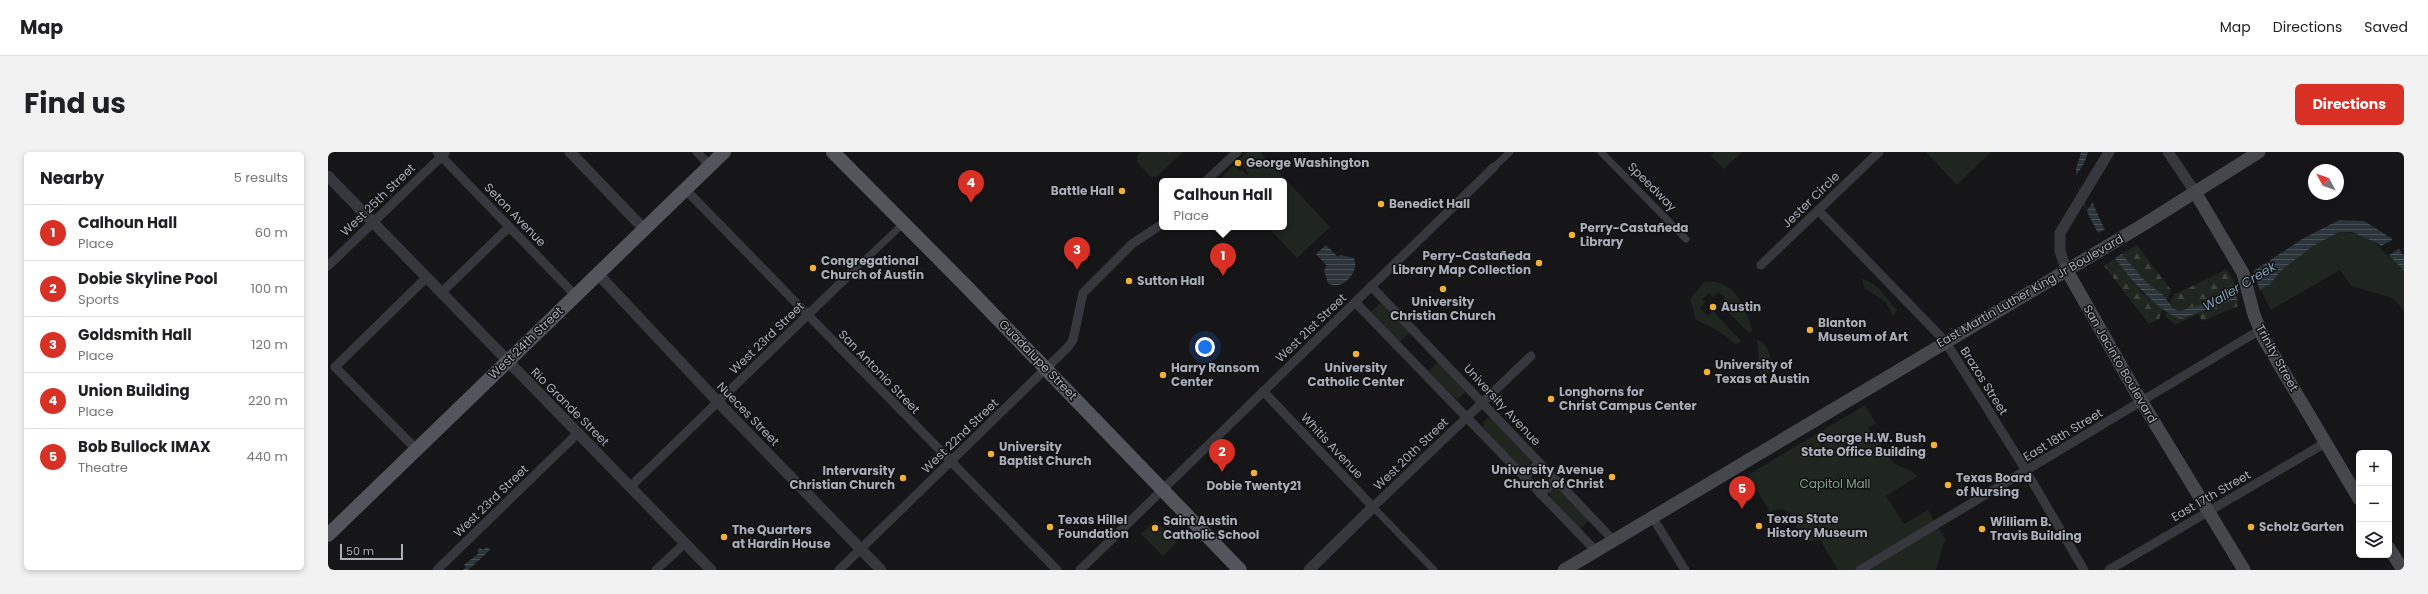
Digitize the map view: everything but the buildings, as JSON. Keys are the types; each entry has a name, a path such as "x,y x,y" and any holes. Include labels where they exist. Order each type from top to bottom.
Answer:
{"main road":[{"name":"West 24th Street","path":"328,535 724,152"},
{"name":"Guadalupe Street","path":"833,152 904,223 1240,570"},
{"name":"East Martin Luther King Jr Boulevard","path":"1564,570 1801,430 1945,341 2141,226 2259,152"},
{"name":"Trinity Street","path":"2195,192 2244,273 2260,330 2356,494"},
{"name":"San Jacinto Boulevard","path":"2066,269 2141,402 2244,570"},
{"path":"2392,553 2403,570"}],"street":[{"path":"570,152 644,229"},
{"path":"697,152 710,166"},
{"path":"1209,178 1236,152"},
{"path":"1494,167 1510,152"},
{"name":"Speedway","path":"1601,152 1686,238"},
{"name":"Jester Circle","path":"1761,265 1879,152"},
{"name":"San Jacinto Boulevard","path":"2066,269 2059,242 2060,232 2109,152"},
{"name":"Trinity Street","path":"2168,152 2195,192"},
{"name":"West 25th Street","path":"328,266 442,153"},
{"name":"Seton Avenue","path":"442,153 509,227 575,295"},
{"name":"West 21st Street","path":"1080,570 1494,167"},
{"name":"Rio Grande Street","path":"328,176 710,570"},
{"name":"San Antonio Street","path":"685,189 807,316 1057,570"},
{"name":"Brazos Street","path":"1818,210 1945,341 2026,472 2084,570"},
{"name":"West 23rd Street","path":"630,487 904,223"},
{"name":"West 22nd Street","path":"839,570 1046,369 1073,340 1080,302 1086,289 1132,244 1159,226"},
{"path":"441,293 509,227"},
{"name":"Nueces Street","path":"598,274 718,402 881,570"},
{"path":"416,449 335,367 426,278"},
{"name":"University Avenue","path":"1371,286 1614,541"},
{"path":"1355,302 1596,552"},
{"name":"East 18th Street","path":"1860,570 2026,472 2260,330"},
{"name":"West 20th Street","path":"1309,570 1531,356"},
{"name":"Whitis Avenue","path":"1263,391 1434,570"},
{"name":"West 23rd Street","path":"440,569 578,433"},
{"name":"East 17th Street","path":"2110,570 2325,443"},
{"path":"1524,477 1539,463"},
{"path":"1540,494 1556,480"},
{"path":"1653,518 1685,570"},
{"path":"656,570 685,543"}],"green space":[{"path":"1141,152 1183,152 1156,178 1154,176 1152,178 1136,161 1138,159 1136,157"},
{"path":"1247,152 1260,152 1284,178 1221,178 1234,165 1240,171 1241,170 1247,175 1249,174 1239,159"},
{"path":"1715,152 1742,152 1724,169 1711,156"},
{"path":"1926,152 1991,152 1957,185"},
{"path":"1287,181 1330,227 1297,258 1271,230 1287,230"},
{"path":"2339,232 2359,235 2368,239 2384,249 2404,271 2404,311 2395,300 2389,297 2351,286 2340,270 2271,310 2260,289 2269,285 2283,269 2313,246"},
{"path":"2137,245 2171,290 2167,299 2146,282 2121,254"},
{"path":"2115,259 2143,294 2163,309 2159,319 2149,324 2104,266"},
{"path":"2227,269 2235,284 2213,301 2180,311 2174,309 2170,302 2175,293 2176,294"},
{"path":"1862,279 1873,284 1882,292 1897,310 1893,316 1885,301 1865,289"},
{"path":"1704,282 1723,284 1737,295 1742,303 1752,331 1749,333 1720,304 1725,299 1719,292 1713,297 1709,293 1702,299 1705,302 1700,308 1708,316 1713,311 1741,341 1736,345 1718,331 1696,320 1690,299"},
{"path":"2234,300 2239,301 2238,306 2202,321 2198,314 2175,325 2165,316 2167,312 2183,318"},
{"path":"1380,303 1410,332 1400,342 1371,312"},
{"path":"1757,340 1762,342 1768,349 1771,364 1771,373 1760,376"},
{"path":"1438,362 1466,391 1457,400 1428,371"},
{"name":"Capitol Mall","path":"1865,405 1876,423 1868,428 1876,436 1887,455 1894,463 1918,476 1886,496 1904,524 1928,510 1945,539 1936,570 1838,570 1820,540 1809,541 1796,534 1795,523 1790,514 1781,509 1770,512 1748,475"},
{"path":"1487,418 1491,418 1531,459 1529,466 1520,466 1484,428 1483,422"},
{"path":"1555,486 1590,519 1580,529 1550,496 1549,491"},
{"path":"1155,520 1177,542 1163,556 1141,534"}],"water":[{"name":"Waller Creek","path":"2081,152 2088,152 2083,168 2083,182 2104,228 2115,246 2146,282 2163,295 2174,309 2180,311 2213,301 2238,281 2304,238 2339,220 2364,221 2391,238 2404,256 2404,271 2379,244 2352,232 2339,232 2313,246 2283,269 2269,285 2239,301 2234,300 2183,318 2176,317 2161,308 2144,293 2111,253 2097,230 2085,208 2078,187 2076,169"},
{"path":"1326,245 1338,257 1340,255 1354,258 1355,263 1352,274 1344,283 1339,285 1328,283 1324,270 1327,266 1316,254"},
{"path":"487,547 490,550 468,570 463,570 466,567 464,565 479,553 477,551 480,548 483,550"}],"pier":[{"path":"2085,162 2085,181 2094,200 2087,211 2075,177"},
{"path":"2107,228 2123,253 2113,259 2098,233"},
{"path":"2394,239 2400,248 2388,256 2379,247"},
{"path":"2253,269 2260,291 2238,303 2234,282"}],"place":[{"name":"George Washington","path":"1238,163"},
{"name":"Battle Hall","path":"1122,191"},
{"name":"Union Building","path":"971,203"},
{"name":"Benedict Hall","path":"1381,204"},
{"name":"Perry-Castañeda Library","path":"1572,235"},
{"name":"Perry-Castañeda Library Map Collection","path":"1539,263"},
{"name":"Congregational Church of Austin","path":"813,268"},
{"name":"Goldsmith Hall","path":"1077,270"},
{"name":"Calhoun Hall","path":"1223,276"},
{"name":"Sutton Hall","path":"1129,281"},
{"name":"University Christian Church","path":"1443,289"},
{"name":"Austin","path":"1713,307"},
{"name":"Blanton Museum of Art","path":"1810,330"},
{"name":"University Catholic Center","path":"1356,354"},
{"name":"University of Texas at Austin","path":"1707,372"},
{"name":"Harry Ransom Center","path":"1163,375"},
{"name":"Longhorns for Christ Campus Center","path":"1551,399"},
{"name":"George H.W. Bush State Office Building","path":"1934,445"},
{"name":"University Baptist Church","path":"991,454"},
{"name":"Dobie Skyline Pool","path":"1222,472"},
{"name":"Dobie Twenty21","path":"1254,473"},
{"name":"University Avenue Church of Christ","path":"1612,477"},
{"name":"Intervarsity Christian Church","path":"903,478"},
{"name":"Texas Board of Nursing","path":"1948,485"},
{"name":"Bob Bullock IMAX","path":"1742,509"},
{"name":"Texas State History Museum","path":"1759,526"},
{"name":"Texas Hillel Foundation","path":"1050,527"},
{"name":"Scholz Garten","path":"2251,527"},
{"name":"Saint Austin Catholic School","path":"1155,528"},
{"name":"William B. Travis Building","path":"1982,529"},
{"name":"The Quarters at Hardin House","path":"724,537"}]}
